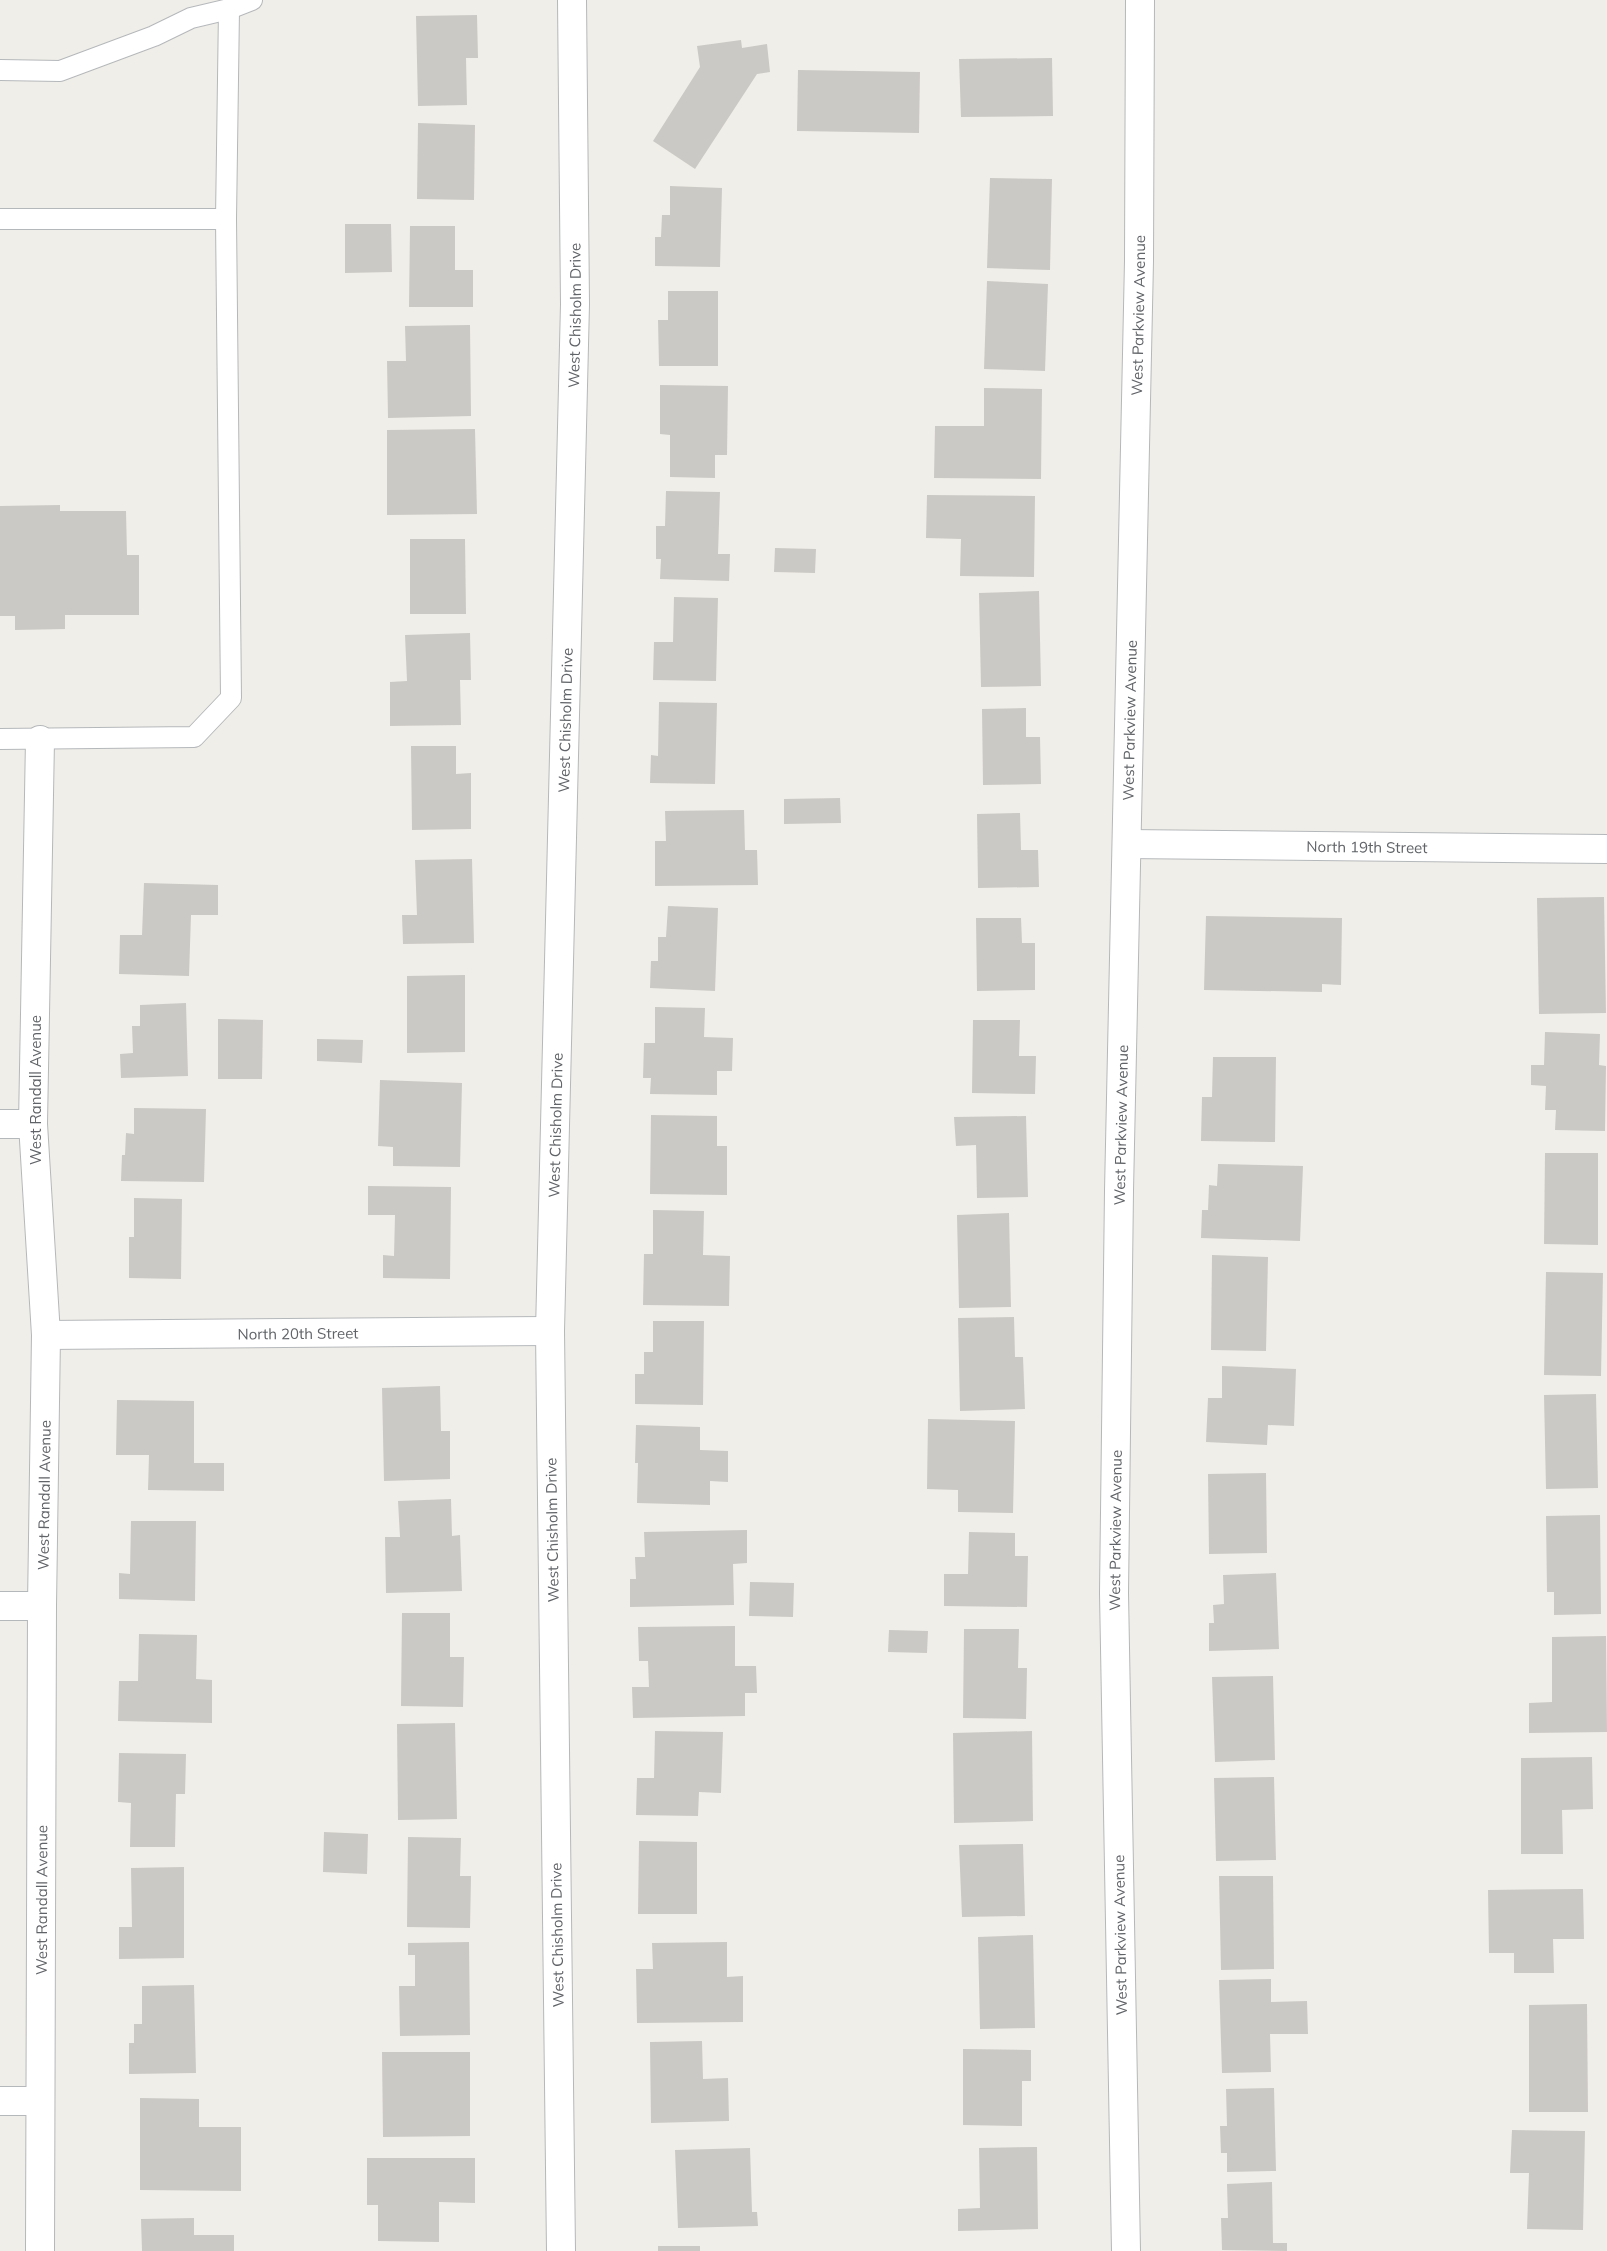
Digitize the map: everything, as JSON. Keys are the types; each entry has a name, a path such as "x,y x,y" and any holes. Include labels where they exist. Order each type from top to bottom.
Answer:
{"street":[{"name":"West Chisholm Drive","path":"561,2251 550,1330 575,313 572,0"},
{"name":"West Parkview Avenue","path":"1126,2251 1114,1593 1117,1286 1139,261 1140,0"},
{"name":"West Randall Avenue","path":"40,740 33,1124 46,1335 42,1606 40,2251"},
{"name":"North 19th Street","path":"1127,844 1607,849"},
{"path":"0,1124 33,1124"},
{"name":"North 20th Street","path":"46,1335 550,1330"},
{"path":"0,1606 42,1606"},
{"path":"0,2101 40,2101"}],"lane":[{"path":"0,70 60,71 154,36 191,18 229,9 252,0"},
{"path":"0,739 194,737 231,698 226,219 229,9"},
{"path":"0,218 226,219"}],"building":[{"path":"477,15 478,58 466,58 467,105 418,106 416,16"},
{"path":"741,40 742,48 767,44 770,72 757,74 695,169 653,141 700,67 697,46"},
{"path":"1052,58 1053,116 961,117 959,59"},
{"path":"798,70 920,72 919,133 797,131"},
{"path":"418,123 475,125 474,200 417,199"},
{"path":"990,178 1052,179 1050,270 987,268"},
{"path":"670,186 722,188 720,267 655,266 655,237 661,237 662,215 670,215"},
{"path":"345,224 391,224 392,272 345,273"},
{"path":"410,226 455,226 455,270 473,270 473,307 409,307"},
{"path":"987,281 1048,284 1045,371 984,369"},
{"path":"668,291 718,291 718,366 659,366 658,320 668,320"},
{"path":"470,325 471,416 388,418 387,361 406,361 405,326"},
{"path":"660,385 728,386 727,455 715,455 715,478 670,477 670,435 660,434"},
{"path":"984,388 1042,389 1041,479 934,478 935,426 984,426"},
{"path":"475,429 477,514 387,515 387,430"},
{"path":"666,491 720,492 718,554 730,554 729,581 660,579 661,559 656,559 656,526 665,526"},
{"path":"927,495 1035,496 1034,577 960,576 961,539 926,538"},
{"path":"60,505 60,511 126,511 127,555 139,555 139,615 65,615 65,629 15,630 15,616 0,616 0,506"},
{"path":"410,539 465,539 466,614 410,614"},
{"path":"775,548 816,549 815,573 774,572"},
{"path":"1039,591 1041,686 981,687 979,593"},
{"path":"674,597 718,598 716,681 653,680 654,642 673,642"},
{"path":"470,633 471,680 460,680 461,725 390,726 390,682 407,681 405,635"},
{"path":"659,702 717,703 715,784 650,783 651,755 658,756"},
{"path":"1026,708 1026,737 1040,737 1041,784 983,785 982,709"},
{"path":"411,746 456,746 456,774 471,773 471,829 412,830"},
{"path":"840,798 841,823 784,824 784,799"},
{"path":"744,810 745,850 757,850 758,885 655,886 655,841 666,841 665,811"},
{"path":"1020,813 1021,850 1038,850 1039,887 978,888 977,814"},
{"path":"472,859 474,943 403,944 402,915 417,915 415,860"},
{"path":"144,883 218,885 218,915 191,915 189,976 119,974 120,935 142,935"},
{"path":"1604,897 1606,1013 1539,1014 1537,898"},
{"path":"668,906 718,908 715,991 650,988 651,961 658,961 658,937 666,937"},
{"path":"1206,916 1342,918 1341,985 1322,984 1322,992 1204,990"},
{"path":"976,918 1021,918 1022,943 1035,943 1035,990 977,991"},
{"path":"465,975 465,1052 407,1053 407,976"},
{"path":"186,1003 188,1076 121,1078 120,1054 133,1053 132,1026 140,1026 140,1005"},
{"path":"655,1007 705,1008 704,1037 733,1038 732,1071 717,1071 717,1095 650,1094 651,1078 643,1078 644,1043 655,1043"},
{"path":"218,1019 263,1020 262,1079 218,1079"},
{"path":"973,1020 1020,1020 1019,1056 1036,1056 1035,1094 972,1093"},
{"path":"1545,1032 1600,1034 1599,1065 1606,1066 1605,1131 1555,1130 1556,1110 1545,1110 1546,1086 1531,1085 1531,1065 1544,1065"},
{"path":"317,1039 363,1040 362,1063 317,1061"},
{"path":"1213,1057 1276,1057 1275,1142 1201,1141 1202,1097 1212,1097"},
{"path":"380,1080 462,1083 460,1167 393,1166 393,1147 378,1146"},
{"path":"134,1108 206,1109 204,1182 121,1181 122,1155 125,1155 126,1133 134,1134"},
{"path":"651,1115 717,1116 717,1146 727,1146 727,1195 650,1194"},
{"path":"1026,1116 1028,1197 977,1198 976,1145 956,1146 954,1117"},
{"path":"1545,1153 1598,1153 1598,1245 1544,1244"},
{"path":"1218,1164 1303,1166 1300,1241 1201,1238 1202,1210 1208,1210 1209,1185 1217,1186"},
{"path":"368,1186 451,1187 450,1279 383,1278 383,1255 394,1256 395,1215 368,1215"},
{"path":"134,1198 182,1199 181,1279 129,1278 129,1237 134,1237"},
{"path":"653,1210 704,1211 703,1255 730,1256 729,1306 643,1305 644,1254 653,1254"},
{"path":"1009,1213 1011,1307 959,1308 957,1215"},
{"path":"1212,1255 1268,1257 1266,1351 1211,1350"},
{"path":"1546,1272 1603,1273 1601,1376 1544,1375"},
{"path":"1014,1317 1015,1357 1023,1357 1025,1409 960,1411 958,1318"},
{"path":"653,1321 704,1321 703,1405 635,1404 635,1374 644,1374 644,1352 653,1352"},
{"path":"1222,1366 1296,1369 1294,1426 1268,1425 1267,1445 1206,1442 1208,1398 1222,1398"},
{"path":"440,1386 441,1431 450,1431 450,1479 384,1481 382,1388"},
{"path":"1596,1394 1598,1488 1546,1489 1544,1395"},
{"path":"117,1400 194,1401 194,1463 224,1463 224,1491 148,1490 149,1455 116,1455"},
{"path":"928,1419 1015,1421 1013,1513 958,1512 958,1490 927,1489"},
{"path":"636,1425 700,1427 700,1450 728,1451 728,1482 710,1481 710,1505 637,1503 638,1463 635,1463"},
{"path":"1266,1473 1267,1553 1209,1554 1208,1474"},
{"path":"451,1499 452,1536 460,1535 462,1591 386,1593 385,1537 400,1537 398,1501"},
{"path":"1600,1515 1601,1614 1554,1615 1554,1592 1547,1592 1546,1516"},
{"path":"131,1521 196,1521 195,1601 119,1599 119,1573 130,1574"},
{"path":"747,1530 747,1563 733,1564 734,1605 630,1607 630,1579 636,1579 635,1557 645,1557 644,1532"},
{"path":"969,1532 1015,1533 1015,1556 1028,1556 1027,1607 944,1606 944,1574 968,1574"},
{"path":"1276,1573 1279,1649 1209,1651 1209,1623 1214,1623 1213,1605 1224,1604 1223,1575"},
{"path":"750,1582 794,1583 793,1617 749,1616"},
{"path":"402,1613 450,1613 450,1657 464,1657 463,1707 401,1706"},
{"path":"735,1626 735,1666 756,1666 757,1693 745,1693 745,1716 633,1718 632,1687 649,1687 648,1661 639,1661 638,1627"},
{"path":"964,1629 1019,1629 1018,1668 1027,1668 1026,1719 963,1718"},
{"path":"889,1630 928,1631 927,1653 888,1652"},
{"path":"139,1634 197,1635 196,1679 212,1680 212,1723 118,1721 119,1681 138,1681"},
{"path":"1606,1636 1607,1732 1529,1733 1529,1703 1552,1702 1552,1637"},
{"path":"1273,1676 1275,1760 1215,1762 1212,1677"},
{"path":"455,1723 457,1819 398,1820 397,1724"},
{"path":"655,1731 723,1732 721,1793 699,1792 698,1816 636,1815 637,1778 654,1778"},
{"path":"1032,1731 1033,1821 954,1823 953,1733"},
{"path":"119,1753 186,1754 185,1794 176,1794 175,1847 130,1847 131,1803 118,1802"},
{"path":"1592,1757 1593,1809 1562,1810 1563,1854 1521,1854 1521,1758"},
{"path":"1274,1777 1276,1860 1216,1861 1214,1778"},
{"path":"324,1832 368,1834 367,1874 323,1872"},
{"path":"408,1837 461,1838 460,1876 471,1876 470,1928 407,1927"},
{"path":"639,1841 697,1842 697,1914 638,1914"},
{"path":"1023,1844 1025,1916 962,1917 959,1845"},
{"path":"184,1867 184,1958 119,1959 119,1927 132,1927 131,1868"},
{"path":"1219,1876 1273,1876 1274,1969 1221,1970"},
{"path":"1583,1889 1584,1939 1553,1939 1554,1973 1514,1973 1514,1953 1489,1953 1488,1890"},
{"path":"1033,1935 1035,2028 980,2029 978,1937"},
{"path":"469,1942 470,2035 400,2036 399,1986 415,1986 415,1955 408,1955 408,1943"},
{"path":"727,1942 727,1977 743,1976 743,2022 637,2023 636,1969 653,1969 652,1943"},
{"path":"1271,1979 1271,2002 1307,2001 1308,2034 1270,2034 1271,2072 1222,2073 1219,1980"},
{"path":"194,1985 196,2073 129,2074 129,2043 134,2043 134,2024 142,2024 142,1986"},
{"path":"1587,2004 1588,2112 1529,2112 1529,2005"},
{"path":"702,2041 703,2079 728,2078 729,2121 651,2123 650,2042"},
{"path":"963,2049 1031,2050 1031,2081 1022,2081 1022,2126 963,2125"},
{"path":"382,2052 470,2052 470,2136 383,2137"},
{"path":"1274,2088 1276,2171 1227,2172 1227,2153 1221,2153 1220,2126 1227,2126 1226,2089"},
{"path":"140,2098 199,2099 199,2127 241,2127 241,2191 140,2190"},
{"path":"1512,2130 1585,2131 1583,2230 1527,2229 1529,2173 1510,2173"},
{"path":"1037,2147 1038,2229 958,2231 958,2209 980,2208 979,2148"},
{"path":"750,2148 752,2212 757,2212 758,2226 678,2228 675,2150"},
{"path":"367,2158 475,2158 475,2203 439,2202 439,2242 378,2241 378,2205 367,2205"},
{"path":"1272,2182 1273,2243 1287,2243 1287,2251 1222,2250 1221,2218 1228,2218 1227,2184"},
{"path":"194,2218 194,2235 234,2235 234,2251 142,2251 141,2219"},
{"path":"658,2246 700,2246 700,2251 658,2251"}]}
